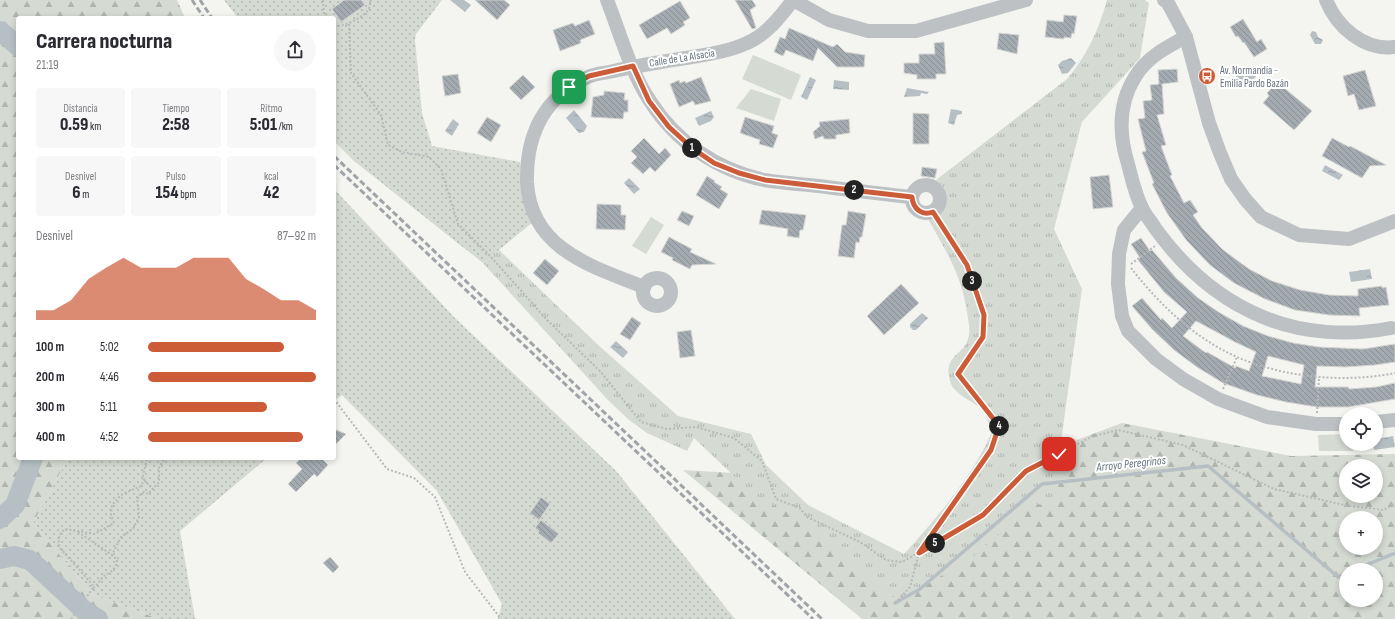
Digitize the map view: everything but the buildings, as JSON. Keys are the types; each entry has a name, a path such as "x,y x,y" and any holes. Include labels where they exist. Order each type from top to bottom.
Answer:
{"street":[{"path":"608,0 633,66 649,101 669,127 692,148 714,163 739,173 765,180 912,197"},
{"path":"793,0 829,20 868,31 916,31 1026,0"},
{"name":"Calle de La Alsacia","path":"644,287 584,263 562,249 541,224 534,210 528,188 527,162 530,141 538,123 550,104 569,87 589,76 633,66 725,51 748,43 778,20 793,0"},
{"path":"1164,0 1168,3 1186,36 1195,63 1209,123 1231,179 1245,199 1261,217 1299,235 1349,239 1395,221"},
{"path":"1326,0 1332,14 1350,33 1368,44 1387,48 1395,47"},
{"path":"1186,36 1157,53 1135,76 1124,99 1121,126 1124,150 1135,190 1142,208 1164,239 1196,275 1227,299 1264,317 1299,328 1338,332 1372,332 1391,328"},
{"path":"930,185 940,195 941,200 939,205 933,212 920,212 914,206 912,197 921,186 930,185"},
{"path":"1142,208 1124,230 1119,254 1118,284 1122,316 1128,331 1156,359 1183,379 1218,399 1267,417 1316,424 1339,424"},
{"path":"1383,421 1395,420"}],"path":[{"path":"323,0 325,16"},
{"path":"336,26 349,24 368,10 371,0"},
{"path":"349,24 351,73 381,115 388,145 402,152 429,157 441,168 458,224 492,258 547,320 600,370 641,422 667,429 696,427 734,438 762,460 776,499 800,508 807,517 860,542 886,560 902,562 919,553 983,515 1026,471 1091,437 1118,430 1183,445 1274,489 1344,505 1384,510 1395,503"},
{"path":"895,603 910,588 919,553 991,450 999,426 958,374 983,337 984,315 967,265 933,212"},
{"path":"1164,239 1129,266 1149,291 1172,314 1193,330 1237,357 1291,373 1319,378 1355,378 1395,373"},
{"path":"1218,399 1237,357"},
{"path":"1316,424 1319,378"},
{"path":"336,402 387,469 414,478 435,497 465,572 501,619"},
{"path":"93,588 60,548 58,542 61,531 65,529 77,532 99,534 114,523 111,515 112,505 121,495 141,486 144,480 143,476 147,460"},
{"path":"112,555 121,537 133,529 139,517 137,496 144,492 148,494 159,482 159,468 164,460"},
{"path":"144,480 153,489"},
{"path":"71,618 93,588 102,578 111,573 117,566 117,560 112,555 77,532"}],"green space":[{"path":"0,0 177,0 184,16 16,16 16,460 67,460 33,523 93,595 159,619 0,619"},
{"path":"224,0 442,0 416,34 415,40 422,113 432,146 520,162 521,195 532,223 483,263 354,161 336,143 336,16 236,16"},
{"path":"1107,0 1145,0 1149,3 1140,58 1082,122 1054,229 1082,289 1052,507 1032,503 1002,532 968,561 898,600 804,521 755,496 694,438 687,451 647,433 629,420 607,399 483,263 499,250 596,343 678,416 751,434 766,465 808,505 904,554 941,512 964,481 975,465 992,432 987,419 979,407 955,390 950,381 949,366 954,357 966,345 969,336 969,322 965,299 957,275 947,253 928,219 941,212 945,208 947,202 945,190 936,180 1067,79 1081,61 1092,42"},
{"path":"753,55 801,75 791,100 742,79"},
{"path":"751,89 781,99 774,121 736,108"},
{"path":"336,191 454,317 617,472 735,619 498,619 502,604 437,491 342,395 336,400"},
{"path":"651,217 664,225 646,254 632,246"},
{"path":"1122,423 1291,456 1395,454 1395,619 862,619 683,470 734,473 902,582 1026,459"},
{"path":"1339,434 1339,451 1319,451 1318,435"},
{"path":"67,460 265,460 180,531 195,619 159,619 93,595 33,523"}],"water":[{"path":"450,0 464,0 471,5 465,12"},
{"path":"1312,31 1316,32 1318,37 1323,40 1321,44 1315,44 1310,35"},
{"path":"1071,58 1076,63 1068,73 1062,74 1058,65 1062,61"},
{"path":"1237,65 1244,77 1251,70 1256,77 1242,86 1231,68"},
{"path":"810,77 816,80 807,100 801,97"},
{"path":"834,80 849,82 849,90 833,89"},
{"path":"907,88 929,92 927,94 921,93 920,96 904,97"},
{"path":"951,109 962,111 962,114 957,115 954,125 948,123"},
{"path":"574,110 587,126 584,132 579,133 566,118"},
{"path":"711,111 714,117 711,121 699,126 695,118"},
{"path":"453,119 459,124 452,136 445,131"},
{"path":"1325,165 1343,175 1339,180 1322,171"},
{"path":"629,178 640,189 634,194 624,183"},
{"path":"1370,269 1372,279 1351,282 1349,272"},
{"path":"922,313 928,318 916,330 913,330 910,327 910,324"},
{"path":"616,341 628,352 623,358 610,347"},
{"path":"1393,436 1395,447 1383,449 1383,438"}],"waterway":[{"path":"0,31 16,44"},
{"path":"0,519 15,505 32,460"},
{"name":"Arroyo Peregrinos","path":"895,603 920,589 1042,484 1208,466 1339,576"},
{"name":"Arroyo Peregrinos","path":"1371,563 1395,553"},
{"path":"0,559 14,556 30,560 86,612 98,619"}],"railway":[{"path":"192,0 203,16"},
{"path":"200,0 211,16"},
{"path":"336,158 822,619"},
{"path":"336,167 813,619"}],"place":[{"name":"Av. Normandía - Emilia Pardo Bazán","path":"1207,76"}],"route":[{"path":"569,87 589,76 633,66 649,101 669,127 692,148 714,163 739,173 765,180 912,197 914,206 920,212 933,212 967,265 984,315 983,337 958,374 999,426 991,450 919,553 983,515 1026,471 1059,454"}]}
